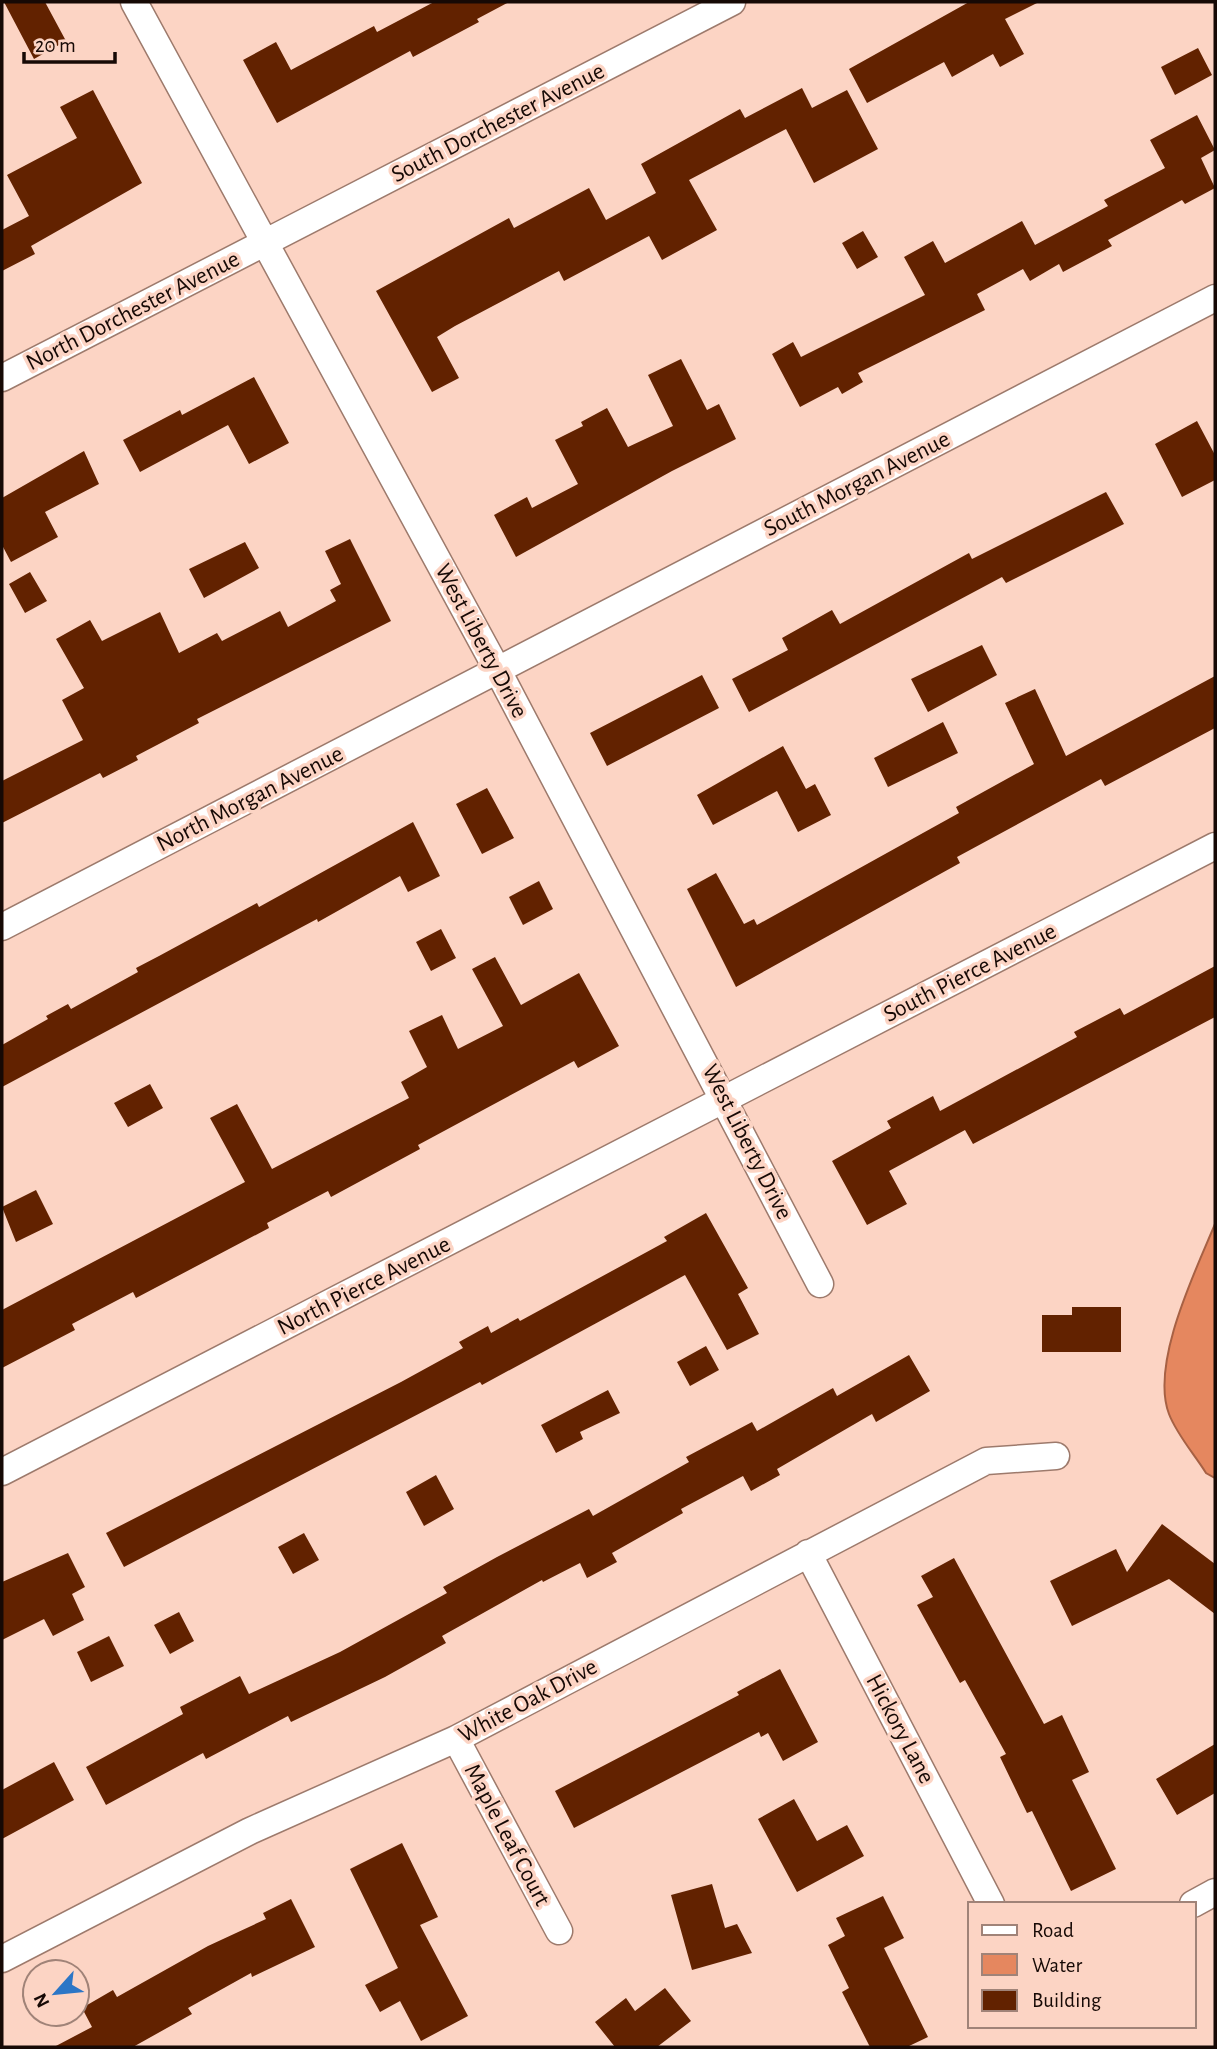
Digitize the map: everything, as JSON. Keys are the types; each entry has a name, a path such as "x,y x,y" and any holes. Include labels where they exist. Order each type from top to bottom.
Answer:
{"street":[{"name":"West Liberty Drive","path":"134,2 498,671 726,1100 820,1284"},
{"name":"South Dorchester Avenue","path":"265,243 732,2"},
{"name":"North Dorchester Avenue","path":"2,378 265,243"},
{"name":"South Morgan Avenue","path":"498,671 1215,298"},
{"name":"North Morgan Avenue","path":"2,927 498,671"},
{"name":"South Pierce Avenue","path":"726,1100 1215,846"},
{"name":"North Pierce Avenue","path":"2,1472 726,1100"},
{"name":"White Oak Drive","path":"2,1959 250,1831 456,1739 986,1461 1056,1456"},
{"name":"Hickory Lane","path":"808,1553 990,1902"},
{"name":"Maple Leaf Court","path":"456,1739 559,1931"},
{"path":"1196,1902 1215,1892"}],"water":[{"path":"1215,1224 1215,1478 1206,1473 1169,1414 1165,1370 1177,1318"}],"building":[{"path":"4,2 45,2 66,41 34,59"},
{"path":"434,2 509,2 477,19 479,22 413,57 410,51 277,123 243,60 276,42 291,70 374,26 377,32"},
{"path":"969,2 1039,2 1005,19 1024,54 1000,67 993,54 952,77 944,62 867,103 849,69"},
{"path":"1198,48 1212,75 1175,95 1161,67"},
{"path":"802,88 812,108 847,90 878,149 814,183 786,129 689,180 717,230 662,260 649,236 564,281 559,271 455,326 437,337 459,378 432,392 376,291 509,218 514,228 589,188 606,220 656,193 641,164 740,109 745,118"},
{"path":"93,90 142,183 31,246 35,254 2,271 2,230 29,216 7,175 77,138 60,107"},
{"path":"1197,115 1215,150 1201,158 1215,188 1185,204 1182,200 1108,240 1112,246 1063,272 1059,264 1030,281 1023,269 977,294 985,310 858,373 863,382 842,394 838,387 800,407 772,354 793,342 801,357 925,295 904,257 933,241 945,263 1022,221 1035,245 1108,206 1104,200 1165,168 1150,140"},
{"path":"863,231 878,257 857,269 842,243"},
{"path":"681,359 707,410 719,404 736,439 516,557 494,515 527,497 532,508 578,484 555,440 583,426 581,422 607,408 628,447 673,426 648,375"},
{"path":"254,377 289,443 249,464 228,425 140,472 123,440 180,410 182,415"},
{"path":"1197,421 1215,455 1215,480 1182,497 1155,444"},
{"path":"84,451 99,484 45,512 58,537 11,562 2,545 2,498"},
{"path":"1106,492 1124,524 1006,583 1002,577 749,712 732,679 788,650 782,638 832,610 840,624 969,553 972,559"},
{"path":"350,539 391,621 197,719 199,723 136,756 138,760 103,778 100,773 2,823 2,781 83,740 62,700 84,688 56,639 90,620 102,641 160,612 179,653 217,633 222,641 280,611 288,627 336,601 330,590 341,584 325,551"},
{"path":"245,542 259,568 204,598 189,569"},
{"path":"30,572 47,601 25,613 9,584"},
{"path":"982,645 997,675 928,712 911,679"},
{"path":"702,675 719,708 607,766 590,733"},
{"path":"1215,676 1215,728 1105,786 1101,779 957,857 960,863 736,987 687,889 716,873 744,924 754,919 757,925 959,813 956,807 1034,764 1005,703 1035,689 1066,756"},
{"path":"943,722 958,753 888,787 874,758"},
{"path":"783,746 806,789 815,784 831,815 798,832 777,791 713,825 697,795"},
{"path":"487,788 514,838 482,854 456,804"},
{"path":"413,822 440,876 408,892 400,876 318,922 317,919 2,1087 2,1045 48,1019 46,1016 68,1004 71,1009 138,972 136,968 257,903 259,907"},
{"path":"539,881 553,909 523,925 509,897"},
{"path":"441,929 456,958 431,971 416,942"},
{"path":"495,957 521,1005 579,973 619,1046 578,1068 574,1061 418,1145 420,1149 331,1197 328,1191 267,1223 269,1228 136,1298 133,1292 72,1324 75,1330 2,1368 2,1310 245,1182 210,1118 237,1104 272,1169 409,1098 401,1082 427,1067 409,1031 442,1015 458,1049 503,1026 472,969"},
{"path":"1215,966 1215,1017 973,1144 965,1130 889,1171 907,1204 867,1225 832,1161 891,1128 887,1121 933,1096 940,1111 1077,1037 1074,1032 1120,1008 1124,1015"},
{"path":"150,1084 163,1108 128,1127 114,1103"},
{"path":"36,1190 53,1224 16,1242 2,1207"},
{"path":"706,1213 748,1288 738,1294 759,1334 727,1350 685,1275 482,1385 480,1382 124,1567 106,1533 401,1382 463,1348 459,1342 488,1326 491,1333 518,1318 520,1321 667,1241 664,1237"},
{"path":"1072,1307 1121,1307 1121,1352 1042,1352 1042,1315 1072,1315"},
{"path":"706,1346 719,1370 690,1386 677,1362"},
{"path":"909,1355 930,1391 876,1422 872,1414 777,1469 780,1475 751,1491 743,1476 681,1509 683,1513 612,1553 617,1562 587,1578 580,1563 543,1582 542,1580 442,1636 446,1643 385,1677 291,1722 288,1716 206,1759 203,1753 106,1805 86,1767 183,1714 180,1707 240,1676 249,1694 340,1652 447,1593 443,1587 589,1509 593,1516 689,1462 686,1457 752,1422 757,1431 833,1388 837,1396"},
{"path":"608,1390 620,1413 580,1432 583,1439 556,1453 541,1425"},
{"path":"436,1475 454,1509 424,1526 406,1492"},
{"path":"1162,1524 1215,1564 1215,1614 1169,1579 1072,1626 1050,1581 1116,1549 1127,1572"},
{"path":"304,1533 319,1560 293,1574 278,1547"},
{"path":"68,1553 85,1587 72,1594 84,1620 53,1636 44,1619 2,1640 2,1582"},
{"path":"954,1558 1044,1724 1062,1715 1089,1772 1072,1780 1116,1869 1071,1891 1032,1811 1027,1813 1000,1757 1006,1754 965,1680 960,1683 917,1605 933,1597 921,1576"},
{"path":"179,1612 194,1641 170,1654 154,1625"},
{"path":"109,1636 124,1666 91,1682 77,1652"},
{"path":"780,1669 818,1742 783,1761 768,1733 761,1737 759,1732 574,1828 555,1791 739,1695 737,1692"},
{"path":"1215,1744 1215,1793 1177,1815 1156,1779"},
{"path":"54,1762 74,1800 2,1839 2,1790"},
{"path":"794,1799 817,1841 847,1825 864,1856 797,1892 758,1819"},
{"path":"402,1843 438,1917 420,1925 468,2016 421,2041 400,2001 380,2012 365,1985 398,1968 350,1869"},
{"path":"712,1884 725,1928 737,1924 752,1953 692,1970 671,1895"},
{"path":"883,1896 904,1938 884,1948 928,2037 907,2047 870,2047 842,1992 849,1988 828,1945 845,1936 836,1918"},
{"path":"291,1899 315,1947 252,1977 251,1973 188,2008 192,2014 133,2047 54,2047 92,2027 91,2003 113,1990 117,1997 208,1946 266,1919 263,1913"},
{"path":"665,1988 691,2021 657,2047 615,2047 595,2022 626,1998 635,2011"}]}
